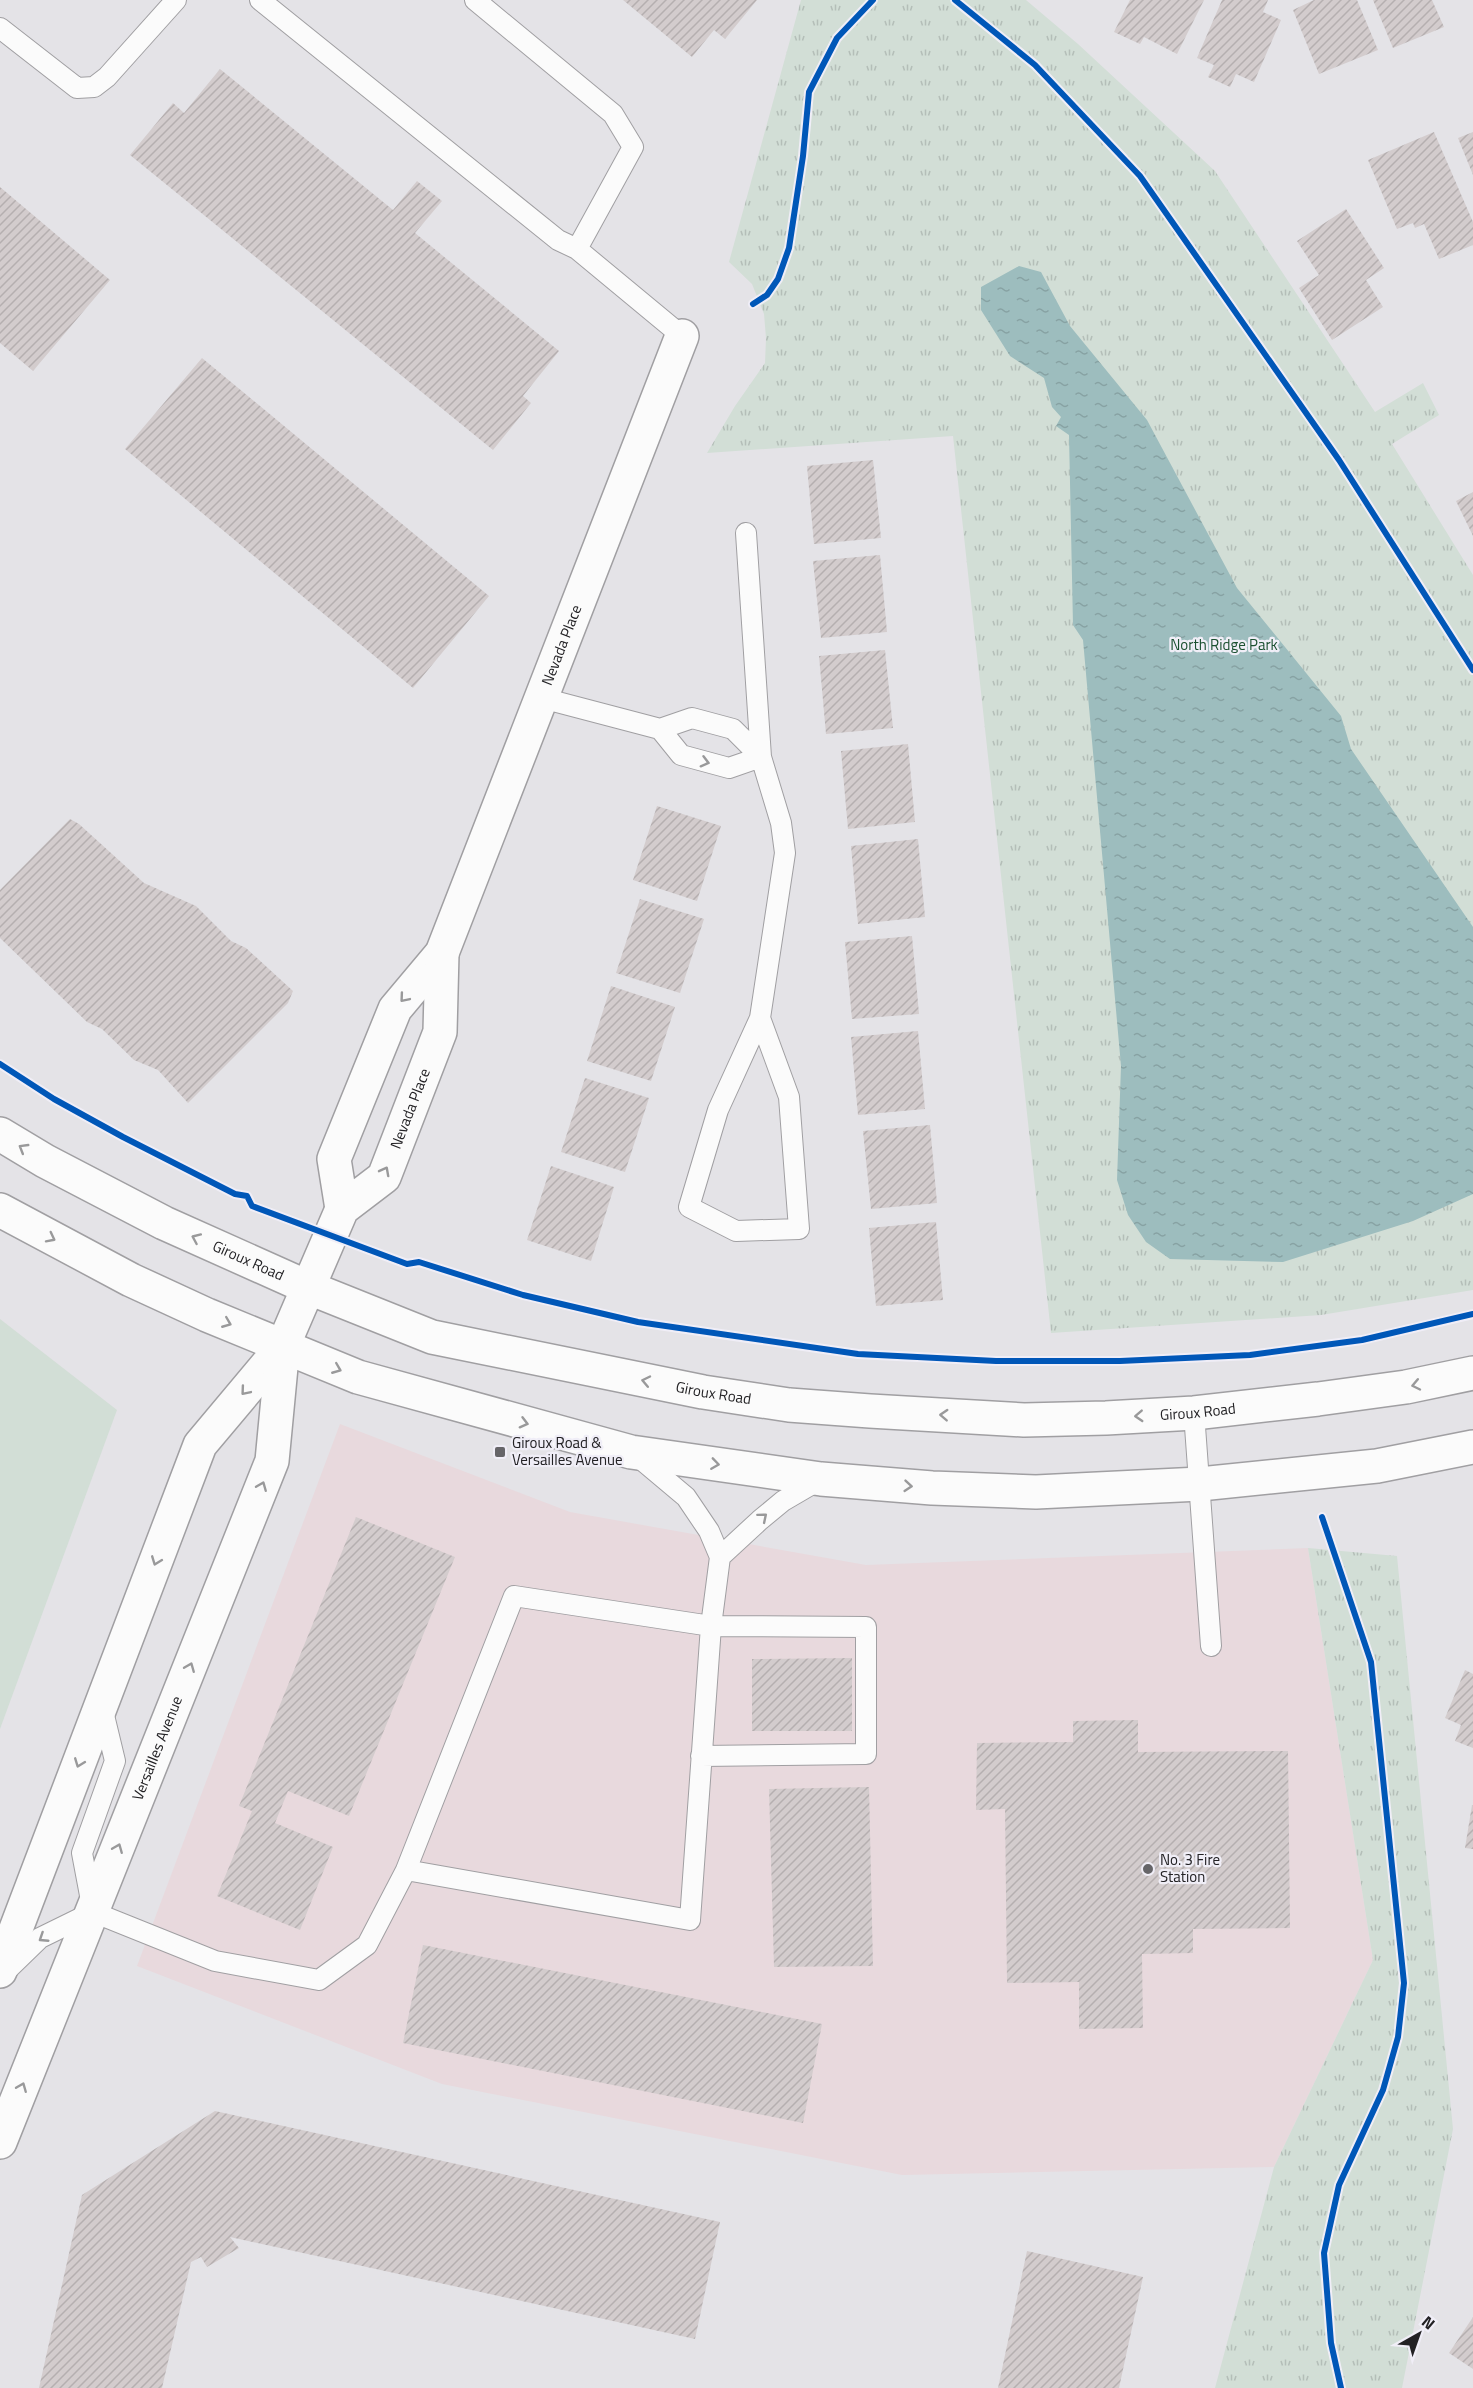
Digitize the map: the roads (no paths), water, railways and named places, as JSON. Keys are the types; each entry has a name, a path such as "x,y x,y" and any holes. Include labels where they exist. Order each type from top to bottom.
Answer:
{"main road":[{"name":"Nevada Place","path":"342,1209 334,1159 395,1009 442,953 682,336"},
{"name":"Nevada Place","path":"307,1287 342,1209 384,1177 440,1032 442,953"},
{"name":"Giroux Road","path":"0,1134 45,1161 164,1223 307,1287 432,1337 704,1392 789,1405 1024,1420 1194,1413 1406,1387 1473,1373"},
{"path":"0,1210 131,1280 207,1315 358,1377 631,1452 821,1479 932,1488 1036,1492 1200,1484 1377,1466 1473,1448"},
{"name":"Versailles Avenue","path":"0,2142 272,1461 283,1346 307,1287"},
{"name":"Versailles Avenue","path":"0,1971 200,1444 283,1346"}],"lane":[{"path":"0,27 77,88 94,87 107,77 176,0"},
{"path":"260,0 558,240 577,249 682,336"},
{"path":"475,0 613,114 633,147 577,249"},
{"path":"746,533 761,757 781,823 785,853 760,1018 718,1110 689,1207 736,1232 799,1229 789,1097 760,1018"},
{"path":"542,698 660,729 692,718 733,729 761,757"},
{"path":"660,729 681,755 729,768 761,757"},
{"path":"1194,1413 1211,1646"},
{"path":"406,1870 690,1920 711,1626 720,1557 709,1531 686,1497 631,1452"},
{"path":"720,1557 783,1501 821,1479"},
{"path":"0,1976 40,1938 93,1912 215,1961 319,1980 367,1945 406,1870 514,1596 711,1626 866,1627 866,1754 701,1756"},
{"path":"93,1912 82,1853 116,1761 102,1704"}],"water":[{"path":"1019,266 1041,272 1070,326 1147,420 1237,588 1341,716 1351,749 1473,927 1473,1194 1413,1221 1283,1262 1170,1259 1146,1242 1128,1215 1117,1180 1121,1066 1083,640 1073,625 1069,435 1056,426 1061,417 1052,407 1044,378 1010,356 981,310 981,287"}],"place":[{"name":"Giroux Road & Versailles Avenue","path":"500,1452"},
{"name":"No. 3 Fire Station","path":"1148,1869"}],"park label":[{"name":"North Ridge Park","path":"1224,645"}]}
